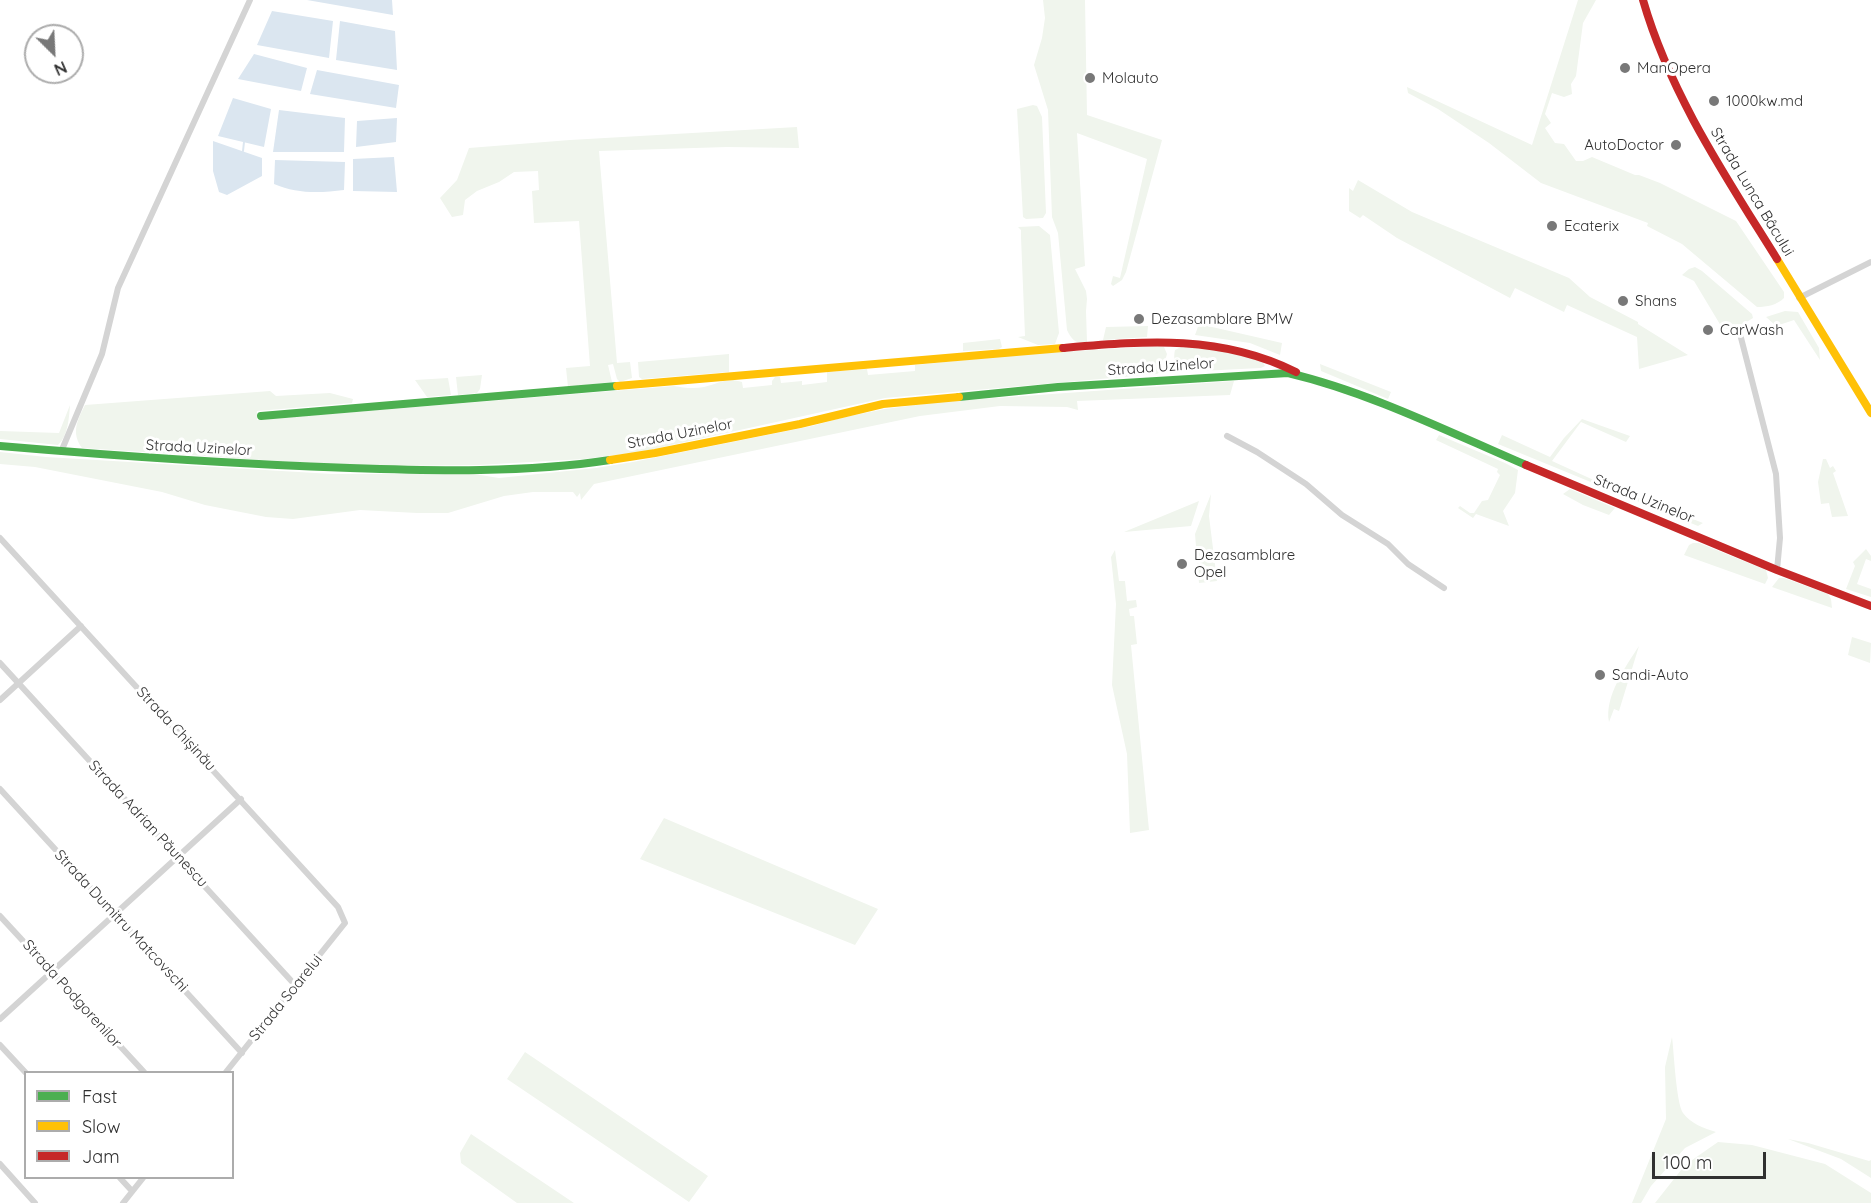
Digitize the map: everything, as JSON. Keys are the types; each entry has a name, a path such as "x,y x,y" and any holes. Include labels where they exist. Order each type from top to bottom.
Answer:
{"street":[{"path":"61,452 102,354 118,288 250,0"},
{"name":"Strada Lunca Bâcului","path":"1643,0 1653,34 1680,97 1871,413"},
{"path":"1799,297 1871,262"},
{"path":"1739,330 1776,474 1780,538 1777,570"},
{"name":"Strada Uzinelor","path":"261,416 1094,345 1194,343 1240,349 1281,363 1300,375 1379,404 1777,570 1871,606"},
{"name":"Strada Uzinelor","path":"0,446 181,461 347,469 528,468 597,462 655,453 800,424 883,404 1058,387 1244,375 1300,375"},
{"path":"1227,436 1257,452 1306,484 1342,514 1388,544 1408,564 1444,588"},
{"name":"Strada Chișinău","path":"0,538 338,907 345,923"},
{"path":"0,700 81,626"},
{"name":"Strada Adrian Păunescu","path":"0,663 296,986"},
{"name":"Strada Dumitru Matcovschi","path":"0,789 242,1053"},
{"path":"0,1019 241,799"},
{"name":"Strada Podgorenilor","path":"0,916 143,1071"},
{"name":"Strada Soarelui","path":"227,1071 345,923"},
{"path":"0,1045 24,1071"},
{"path":"0,1164 35,1203"},
{"path":"121,1179 132,1191"},
{"path":"123,1203 142,1179"}],"shaded area":[{"path":"307,0 392,0 393,15"},
{"path":"1043,0 1085,0 1087,115 1162,140 1126,272 1122,280 1113,286 1111,284 1113,276 1120,278 1147,159 1077,133 1085,266 1075,269 1086,291 1087,342 1074,340 1067,330 1058,233 1052,217 1048,110 1034,65 1045,18"},
{"path":"1578,0 1596,0 1583,23 1576,76 1571,84 1572,94 1564,97 1552,93 1545,114 1551,123 1545,128 1555,143 1564,144 1576,161 1592,157 1660,183 1736,221 1784,292 1784,298 1772,305 1757,307 1682,244 1647,226 1648,223 1541,183 1489,143 1438,109 1408,93 1407,87 1532,145"},
{"path":"272,11 333,21 329,58 257,45"},
{"path":"340,21 395,31 397,70 336,60"},
{"path":"254,54 307,68 301,91 238,79"},
{"path":"317,70 399,85 396,108 310,94"},
{"path":"233,98 271,109 264,147 218,136"},
{"path":"1037,106 1042,117 1046,213 1043,218 1026,219 1023,217 1017,109"},
{"path":"279,110 345,118 344,152 273,152"},
{"path":"397,118 396,142 356,147 357,121"},
{"path":"797,127 799,148 727,147 599,151 617,363 630,362 632,378 620,382 613,364 608,365 612,382 568,387 566,368 590,366 579,221 534,223 532,191 539,190 538,171 514,172 499,182 477,191 465,200 463,215 452,217 440,198 457,180 469,148"},
{"path":"213,141 262,158 262,176 227,195 219,192 213,171"},
{"path":"394,157 397,192 353,191 353,159"},
{"path":"275,160 345,162 344,190 309,192 291,190 274,184"},
{"path":"1358,180 1412,212 1569,278 1590,297 1638,322 1688,355 1639,369 1637,337 1567,305 1564,312 1515,288 1510,298 1397,238 1363,215 1360,218 1349,211 1349,188 1353,191"},
{"path":"1039,226 1050,235 1059,333 1055,344 1038,345 1018,337 1025,336 1021,230 1018,227"},
{"path":"1695,267 1752,314 1753,318 1732,331 1721,326 1694,281 1682,275"},
{"path":"1785,311 1798,312 1819,348 1820,360 1794,320 1776,326 1766,317"},
{"path":"1199,324 1282,343 1280,355 1250,343 1195,335"},
{"path":"1148,326 1147,337 1103,340 1106,327"},
{"path":"1000,339 1002,347 999,349 963,351 963,343"},
{"path":"1164,347 1167,354 1162,371 1157,374 885,398 640,452 584,459 478,465 387,466 309,463 82,448 76,432 85,405 270,391 276,396 330,393 353,399 352,403 257,411 257,420 674,386 696,388 732,380 742,382 743,388 772,385 775,377 780,377 781,383 802,381 802,385 827,382 827,372 867,369 868,375 915,371 915,365 1028,354"},
{"path":"1181,347 1203,348 1253,357 1261,359 1265,366 1180,372 1174,356 1175,350"},
{"path":"729,354 729,372 642,379 639,377 638,362"},
{"path":"1320,364 1391,392 1388,399 1321,371"},
{"path":"482,375 480,389 477,393 458,395 456,377"},
{"path":"448,378 451,395 427,397 415,380"},
{"path":"1234,381 1230,395 1077,401 1078,410 1067,407 1000,406 920,416 594,484 581,500 580,493 577,497 573,492 533,492 504,496 448,513 360,510 293,519 266,517 205,505 162,492 35,467 0,464 0,452 46,457 332,474 474,474 499,478 633,462 885,409 940,402"},
{"path":"70,405 66,432 58,445 0,439 0,431 59,433"},
{"path":"1582,419 1630,436 1626,442 1581,422 1552,461 1598,482 1703,523 1698,526 1498,444 1502,435 1550,457"},
{"path":"1439,435 1518,470 1515,493 1503,511 1509,526 1476,514 1473,518 1458,508 1460,506 1474,513 1482,501 1488,500 1500,475 1497,472 1498,469 1436,440"},
{"path":"1823,459 1826,459 1830,468 1833,466 1836,471 1833,473 1848,516 1832,517 1829,503 1821,504 1818,482"},
{"path":"1570,489 1615,508 1609,515 1583,505 1563,494"},
{"path":"1211,494 1209,516 1217,581 1199,583 1195,534"},
{"path":"1199,501 1191,526 1124,532"},
{"path":"1699,543 1766,570 1768,578 1765,584 1684,555 1689,545"},
{"path":"1866,549 1871,556 1871,561 1866,559 1857,584 1871,589 1871,597 1846,589 1855,566 1853,562"},
{"path":"1115,550 1119,581 1125,581 1127,601 1136,600 1137,607 1129,609 1130,616 1134,616 1137,644 1131,645 1149,830 1130,833 1127,754 1112,685 1116,604 1111,557"},
{"path":"1779,578 1828,594 1832,608 1772,587"},
{"path":"1852,637 1871,643 1870,663 1848,655"},
{"path":"1639,646 1619,711 1614,709 1609,722 1608,712 1613,692 1622,672"},
{"path":"664,818 878,909 855,945 640,859"},
{"path":"1672,1037 1677,1088 1683,1113 1694,1123 1716,1132 1685,1148 1651,1186 1641,1203 1632,1203 1666,1119 1665,1067"},
{"path":"525,1052 708,1176 689,1202 507,1079"},
{"path":"471,1134 574,1203 517,1203 461,1163 460,1153"},
{"path":"1788,1139 1871,1160 1871,1178 1841,1159"},
{"path":"1718,1142 1752,1145 1825,1164 1871,1193 1871,1203 1655,1203 1685,1165"}],"waterway":[{"path":"243,151 244,142"}],"traffic: fast":[{"path":"959,397 1058,387 1288,373 1379,402 1526,465"},
{"path":"261,416 617,386"},
{"path":"0,446 219,462 415,470 513,469 610,460"}],"traffic: slow":[{"path":"1777,259 1871,413"},
{"path":"617,386 1063,348"},
{"path":"610,460 800,424 883,404 959,397"}],"traffic: jam":[{"path":"1643,0 1654,35 1684,102 1719,166 1777,259"},
{"path":"1063,348 1123,343 1182,343 1239,351 1296,372"},
{"path":"1526,465 1777,570 1871,606"}],"place":[{"name":"ManOpera","path":"1625,68"},
{"name":"Molauto","path":"1090,78"},
{"name":"1000kw.md","path":"1714,101"},
{"name":"AutoDoctor","path":"1676,145"},
{"name":"Ecaterix","path":"1552,226"},
{"name":"Shans","path":"1623,301"},
{"name":"Dezasamblare BMW","path":"1139,319"},
{"name":"CarWash","path":"1708,330"},
{"name":"Dezasamblare Opel","path":"1182,564"},
{"name":"Sandi-Auto","path":"1600,675"}]}
